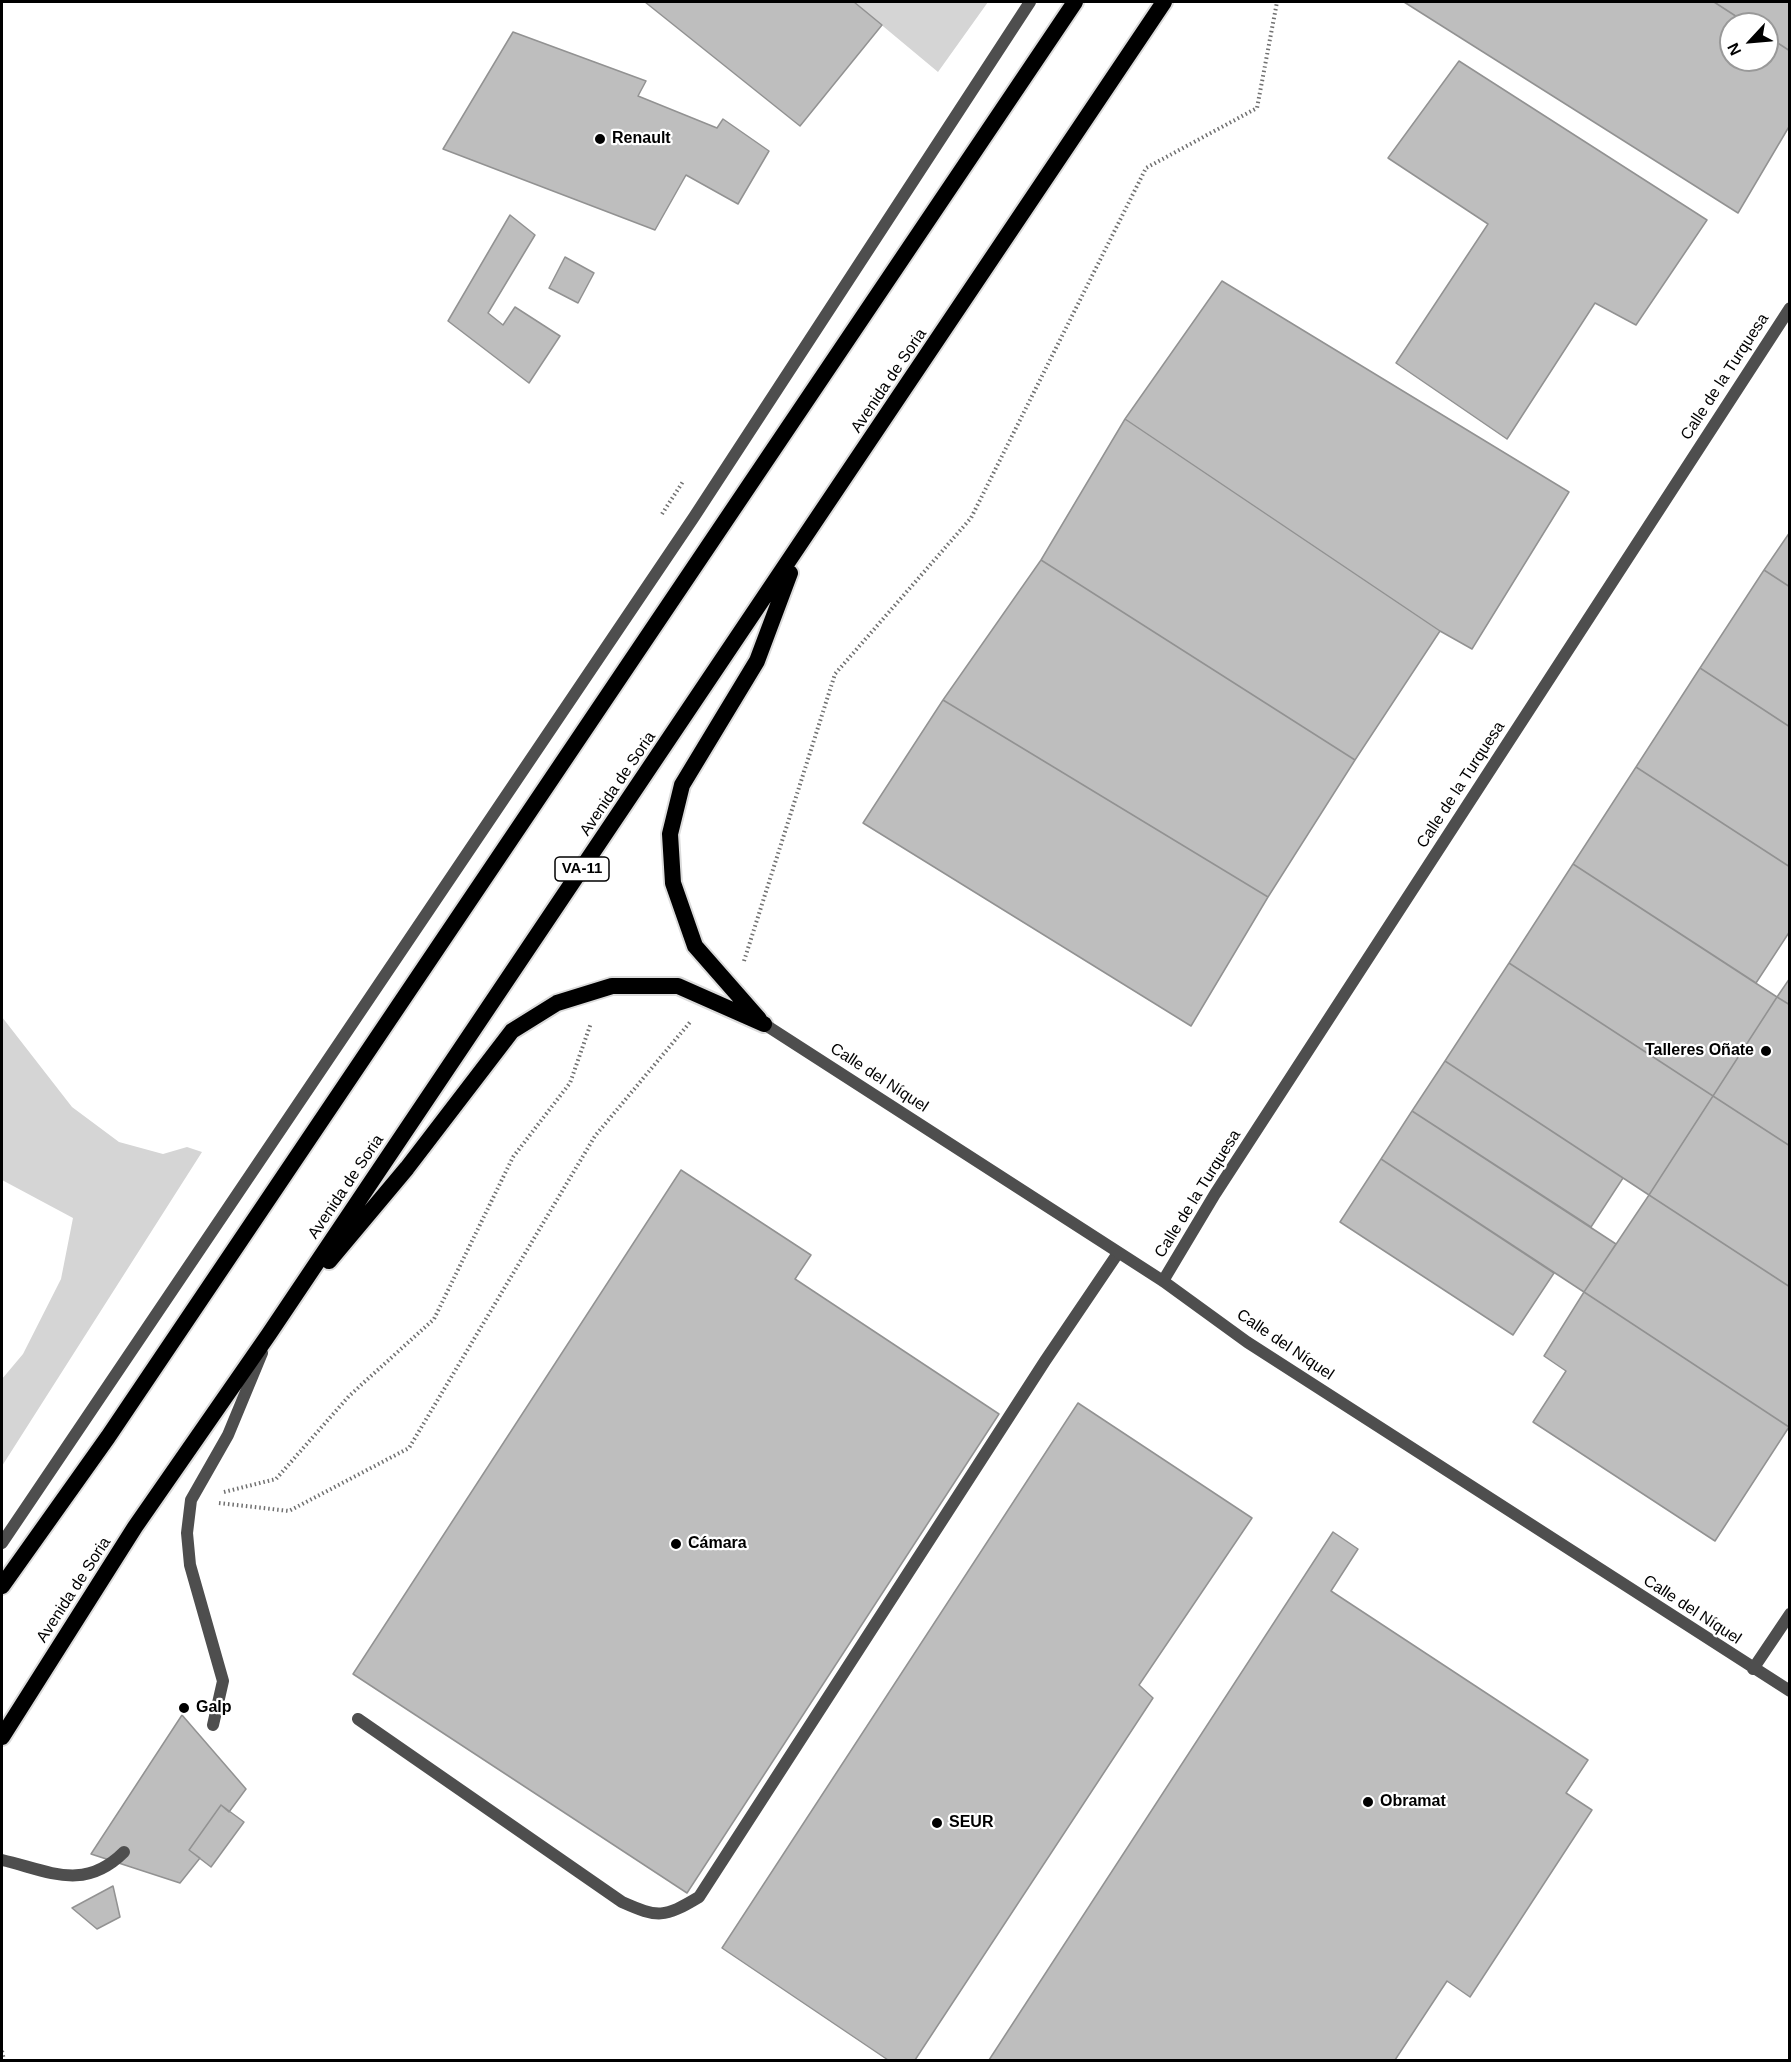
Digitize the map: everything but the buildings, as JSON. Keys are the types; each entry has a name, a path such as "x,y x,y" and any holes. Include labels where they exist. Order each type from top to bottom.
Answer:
{"highway":[{"path":"2,1587 108,1437 1075,2"},
{"name":"Avenida de Soria","path":"2,1737 135,1527 269,1334 1164,2"},
{"path":"764,1024 695,946 673,883 670,834 682,785 757,661 800,546"},
{"path":"269,1334 407,1168 512,1031 557,1003 612,986 678,986 764,1024"}],"street":[{"path":"2,1543 694,517 1030,2"},
{"name":"Calle de la Turquesa","path":"1163,1281 1222,1184 1790,308"},
{"name":"Calle del Níquel","path":"764,1024 1163,1281 1247,1342 1790,1692"},
{"path":"358,1719 622,1902 650,1914 674,1912 691,1902 699,1897 1045,1361 1118,1253"},
{"path":"213,1725 223,1681 190,1565 187,1533 191,1500 228,1435 269,1334"},
{"path":"1753,1669 1790,1614"},
{"path":"2,1860 71,1876 90,1875 111,1865 124,1852"}],"path":[{"path":"730,986 743,964 835,674 971,518 1146,168 1257,108 1277,2"},
{"path":"684,1016 705,1025 718,1004"},
{"path":"191,1500 289,1511 409,1448 595,1136 692,1019"},
{"path":"191,1500 276,1479 349,1396 434,1319 513,1157 570,1083 592,1020"},
{"path":"2,2050 4,2061"}],"shaded area":[{"path":"854,2 988,2 938,72"},
{"path":"2,1017 72,1107 119,1142 163,1154 187,1147 202,1152 2,1466 2,1379 23,1354 61,1279 73,1218 2,1180"}],"place":[{"name":"Renault","path":"600,139"},
{"name":"Talleres Oñate","path":"1766,1051"},
{"name":"Cámara","path":"676,1544"},
{"name":"Galp","path":"184,1708"},
{"name":"Obramat","path":"1368,1802"},
{"name":"SEUR","path":"937,1823"}]}
